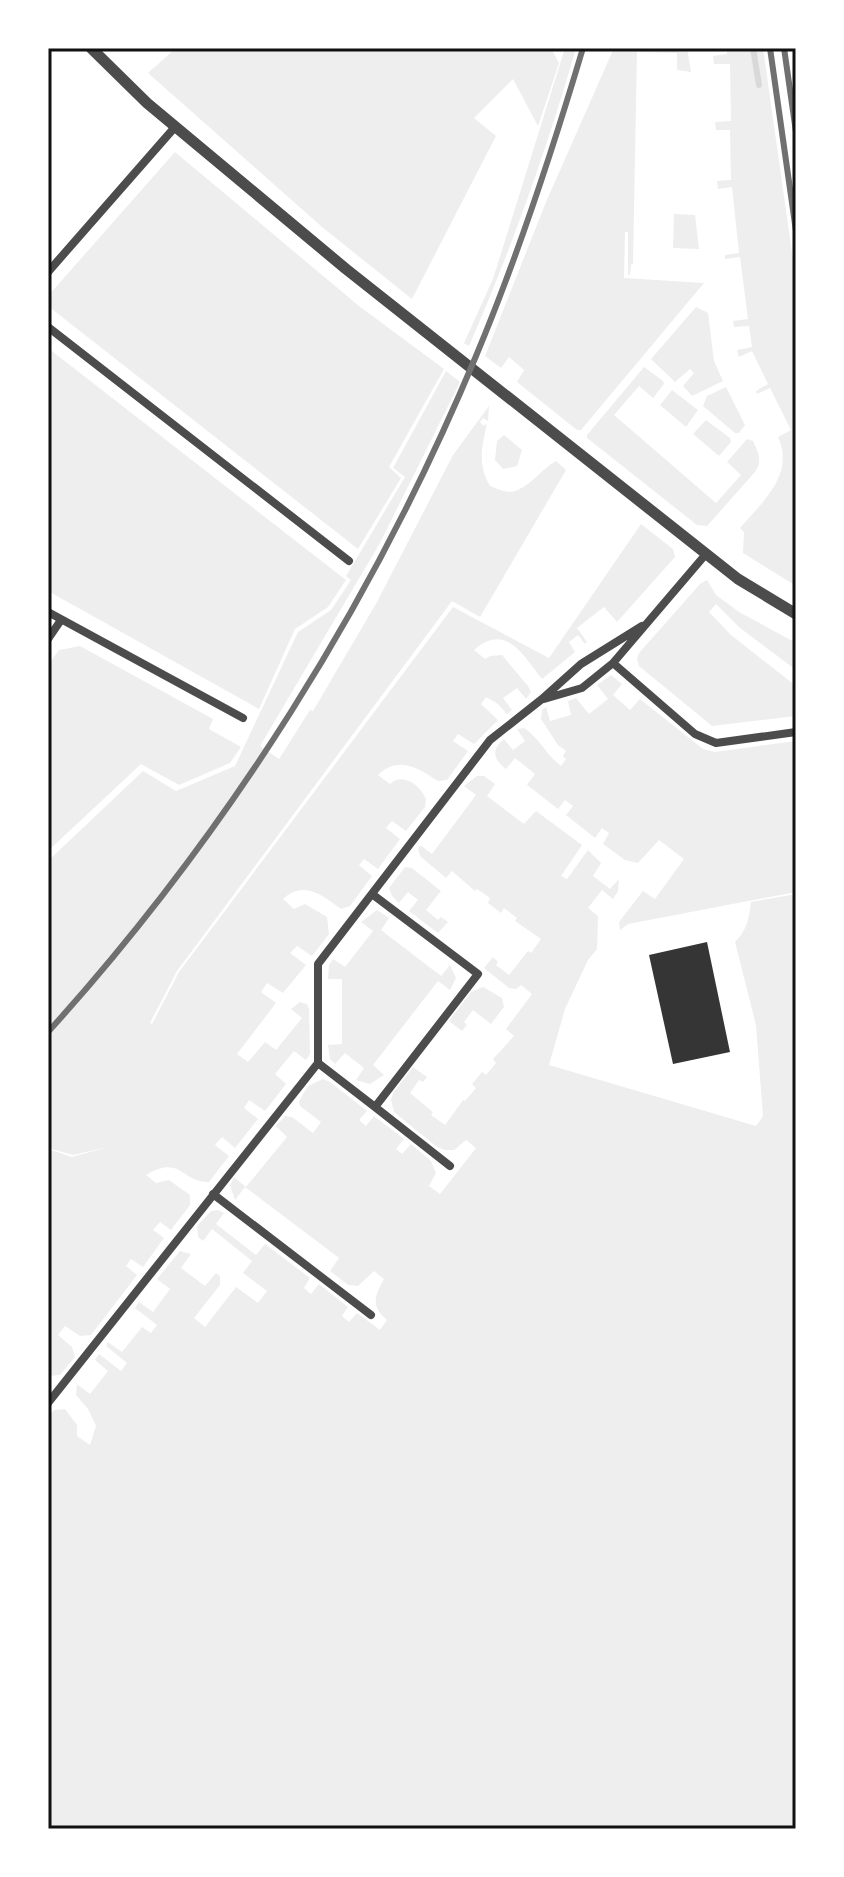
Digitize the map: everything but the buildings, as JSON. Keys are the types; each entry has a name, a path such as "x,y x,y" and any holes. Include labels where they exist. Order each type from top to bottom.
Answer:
{"street":[{"path":"91,48 175,127 346,269 706,554 750,587 796,614"},
{"path":"48,272 175,127"},
{"path":"48,327 349,561"},
{"path":"542,699 582,688 613,663 706,554"},
{"path":"48,612 243,718"},
{"path":"48,639 61,620"},
{"path":"48,1403 52,1390 318,1063 318,964 490,740 581,664 642,626"},
{"path":"613,663 705,740 716,743 796,732"},
{"path":"372,894 478,974 375,1107"},
{"path":"318,1063 450,1166"},
{"path":"213,1194 371,1315"}],"shaded area":[{"path":"176,48 551,48 559,63 538,126 513,79 474,118 496,136 412,299 322,227 148,73"},
{"path":"565,48 576,48 553,124 514,236 469,346 464,343 493,279"},
{"path":"614,48 687,48 691,72 677,70 677,53 637,52 633,264 628,275 628,232 625,232 624,278 704,283 581,430 577,430 517,382 524,370 509,357 501,368 485,356 546,202"},
{"path":"727,48 763,48 796,281 796,586 743,553 744,532 740,528 774,487 782,463 778,437 791,430 770,388 757,394 756,391 768,384 752,351 739,357 737,350 752,347 749,326 734,327 733,321 748,319 740,257 725,259 725,255 739,253 732,187 718,189 717,181 731,180 730,130 716,130 715,122 731,121 730,64 714,64 713,56 727,54"},
{"path":"175,152 359,306 444,369 389,467 401,478 358,549 48,306 48,296"},
{"path":"674,214 695,215 699,249 673,248"},
{"path":"696,307 708,313 714,361 723,381 692,396 683,386 694,373 690,369 675,382 651,359"},
{"path":"48,348 346,580 328,607 295,629 259,709 48,591"},
{"path":"644,367 664,384 653,398 639,386 614,415 716,503 741,475 727,462 747,439 753,441 757,449 759,460 755,472 707,526 697,525 587,438"},
{"path":"446,371 460,382 380,543 260,746 279,759 310,710 313,711 377,602 453,455 489,406 488,421 483,418 480,422 484,426 487,423 482,463 490,486 508,492 517,490 556,461 566,470 480,617 452,601 177,971 150,1023 179,972 453,607 549,658 641,524 673,549 675,557 617,622 604,607 577,628 587,642 585,644 578,635 569,642 575,652 542,679 521,652 505,641 495,639 474,650 485,659 502,655 528,686 531,692 526,699 517,688 503,698 512,710 507,714 486,697 481,704 498,720 474,744 458,734 453,741 468,751 447,780 438,781 416,768 401,765 378,775 390,784 400,779 411,782 426,799 425,807 406,831 392,821 386,828 400,839 378,869 364,859 359,865 372,876 350,906 341,909 306,890 291,893 283,899 294,909 305,904 327,917 329,934 312,956 297,946 290,953 306,965 283,993 267,983 261,992 276,1003 237,1054 248,1062 265,1042 276,1050 302,1018 291,1009 300,1002 307,1004 309,1009 310,1054 306,1060 294,1051 275,1074 286,1084 265,1111 249,1100 244,1108 258,1119 235,1148 222,1137 215,1145 229,1156 209,1182 167,1167 146,1175 156,1183 169,1180 190,1195 190,1205 171,1230 160,1222 153,1230 164,1238 143,1267 131,1259 126,1266 137,1275 91,1335 80,1336 65,1326 58,1335 72,1347 75,1357 60,1375 49,1376 48,1149 72,1157 108,1147 73,1155 48,1148 48,861 143,771 176,791 235,766 298,632 331,610 351,580 346,576 405,477 393,468"},
{"path":"726,387 745,425 739,433 735,433 703,406 707,396"},
{"path":"672,390 698,410 686,427 660,405"},
{"path":"706,420 730,438 731,442 719,456 693,434"},
{"path":"504,435 522,450 517,466 503,469 495,460 497,441"},
{"path":"707,580 716,595 739,612 796,643 796,670 740,628 716,604 709,612 731,635 796,686 796,716 712,726 639,666 639,653"},
{"path":"80,646 213,719 209,729 241,747 230,763 179,785 141,764 48,851 48,665 59,650"},
{"path":"611,675 622,684 613,695 630,710 640,699 703,749 715,752 796,741 796,892 628,924 620,930 619,922 643,891 655,899 684,859 659,840 638,863 625,860 603,844 609,833 602,828 595,838 566,815 573,806 565,800 558,809 527,785 535,774 515,758 506,769 495,754 504,739 513,750 525,741 517,729 524,728 561,766 566,759 563,756 566,751 558,745 541,719 542,710 546,707 550,721 571,715 568,701 576,698 589,714 608,699 597,685"},
{"path":"477,776 484,776 495,784 487,796 524,824 536,811 582,845 561,876 567,879 588,850 601,863 593,876 610,889 619,879 618,891 613,899 602,890 588,908 598,916 597,949 588,960 565,1009 549,1065 756,1126 763,1116 756,1025 735,942 747,924 751,902 796,894 796,1829 48,1829 48,1416 54,1410 65,1409 77,1425 77,1436 90,1445 96,1426 88,1409 76,1395 77,1384 90,1394 108,1371 95,1360 99,1354 121,1371 127,1363 106,1346 108,1342 122,1352 142,1327 151,1333 157,1325 135,1308 139,1302 153,1312 170,1289 157,1279 180,1251 191,1254 181,1268 205,1286 216,1273 220,1276 220,1285 194,1318 205,1327 236,1287 258,1303 267,1291 243,1273 252,1261 212,1229 203,1241 198,1237 197,1226 211,1211 224,1213 216,1224 256,1255 265,1244 310,1278 304,1288 311,1294 319,1284 348,1307 342,1316 349,1322 357,1313 380,1330 387,1320 376,1305 378,1290 384,1279 374,1271 358,1286 348,1285 330,1271 339,1258 245,1187 235,1200 230,1185 234,1177 246,1187 287,1137 276,1126 285,1116 292,1117 313,1133 321,1122 300,1106 299,1101 308,1086 323,1079 367,1111 359,1120 366,1126 374,1116 404,1139 396,1149 402,1154 411,1144 431,1161 436,1173 429,1186 440,1194 476,1148 466,1140 454,1150 437,1147 394,1112 391,1100 413,1067 427,1077 423,1082 419,1080 410,1093 445,1125 476,1088 472,1084 482,1072 486,1075 496,1063 493,1059 514,1036 506,1029 532,994 521,985 516,989 509,988 484,968 493,957 498,962 496,965 509,975 541,939 515,921 517,918 504,908 501,913 488,903 490,898 477,889 475,891 452,871 446,878 421,857 418,850 420,845 432,854 476,795 464,786"},
{"path":"405,867 412,868 441,891 426,910 438,920 441,917 448,922 438,933 409,911 418,900 408,892 399,903 392,896 389,888"},
{"path":"377,910 389,918 381,930 441,976 450,965 456,978 450,990 438,981 373,1065 384,1075 370,1084 356,1080 364,1068 345,1053 335,1064 330,1059 328,1045 342,1044 342,979 328,979 329,965 333,959 345,967 373,931 361,922"},
{"path":"483,987 502,998 504,1007 491,1024 473,1010 464,1022 467,1025 462,1031 449,1021 471,992"}],"waterway":[{"path":"753,48 759,85"}],"railway":[{"path":"48,1032 114,956 235,796 291,712 391,538 435,448 506,280 534,204 583,48"},
{"path":"770,48 796,231"},
{"path":"784,48 796,132"}]}
